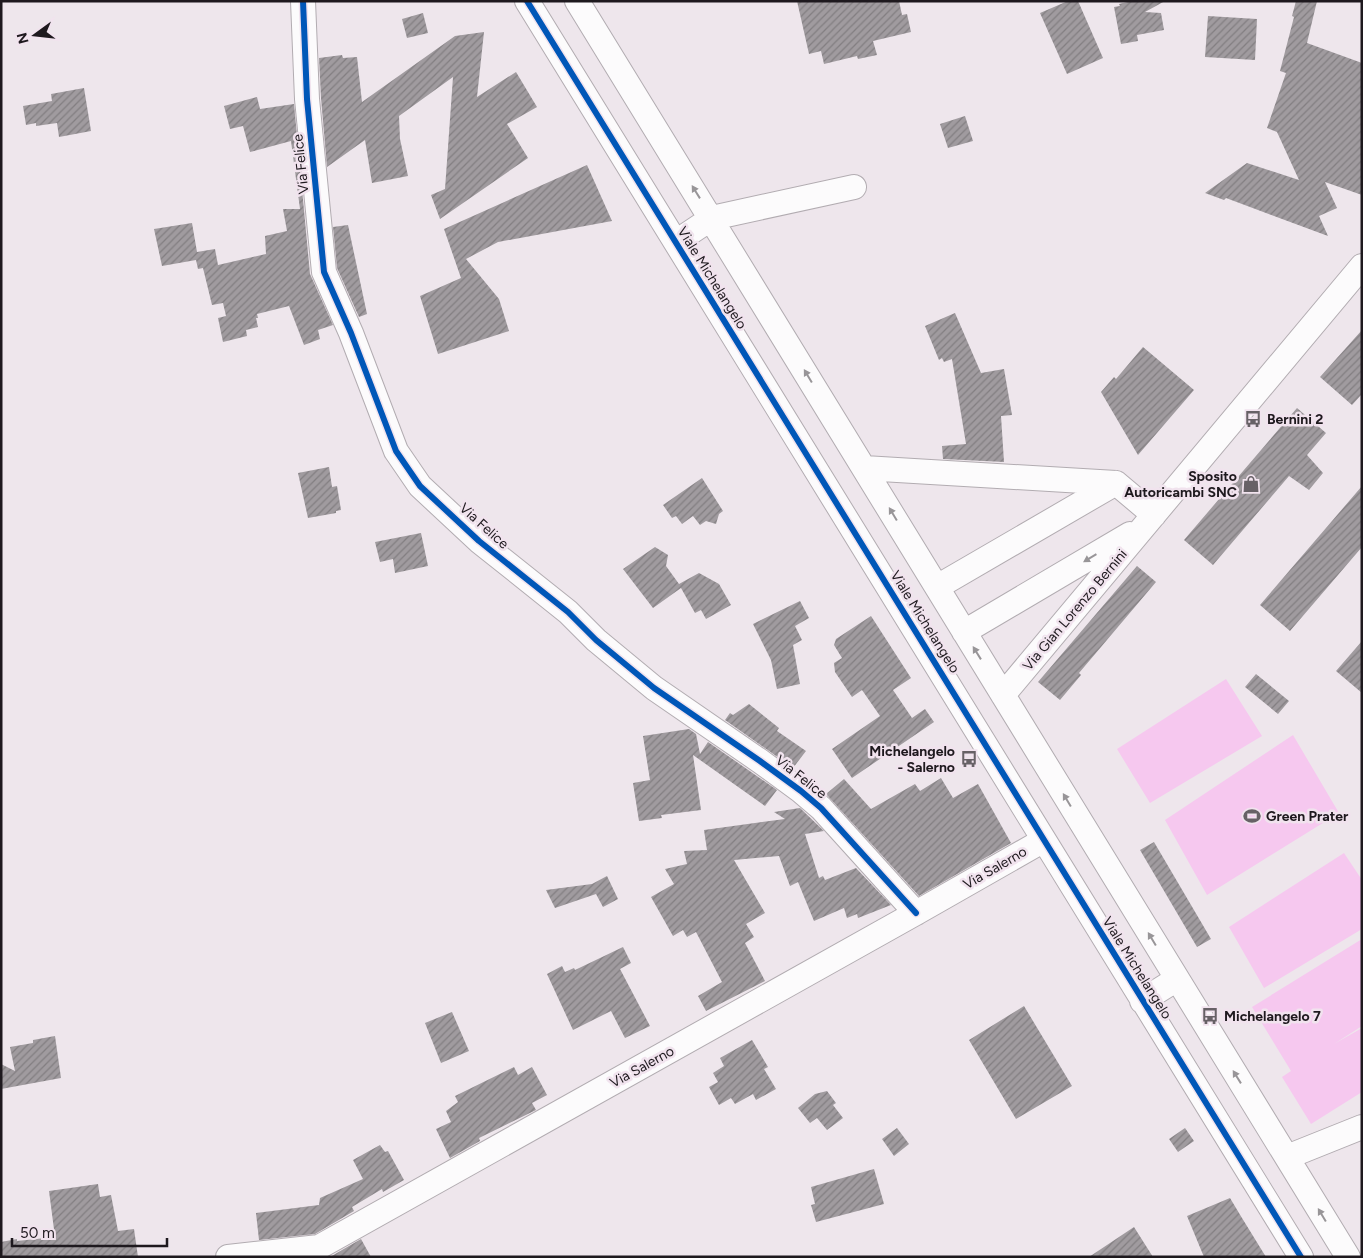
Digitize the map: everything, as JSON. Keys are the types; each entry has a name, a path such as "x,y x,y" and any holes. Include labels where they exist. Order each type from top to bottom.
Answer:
{"street":[{"name":"Via Felice","path":"303,1 307,99 324,272 351,333 396,451 420,486 479,541 568,612 611,652 654,688 760,761 821,808 916,913"},
{"name":"Viale Michelangelo","path":"527,1 1301,1257"},
{"name":"Viale Michelangelo","path":"577,1 712,218 1348,1257"},
{"path":"676,242 712,218 854,187"},
{"name":"Via Gian Lorenzo Bernini","path":"1003,695 1362,266"},
{"path":"864,468 1116,483 1150,520"},
{"path":"937,586 1116,483"},
{"name":"Via Gian Lorenzo Bernini","path":"964,632 1150,520"},
{"name":"Via Salerno","path":"228,1257 319,1247 1044,840"},
{"path":"1142,1001 1177,979"},
{"path":"1287,1157 1362,1127"}],"shaded area":[{"path":"1226,679 1262,736 1150,803 1117,749"},
{"name":"Green Prater","path":"1293,735 1339,813 1207,895 1165,820"},
{"name":"Green Prater","path":"1344,853 1362,880 1362,929 1264,988 1229,927"},
{"path":"1362,939 1362,1026 1334,1044 1362,1028 1362,1092 1311,1124 1282,1077 1291,1071 1252,1007"}],"building":[{"path":"797,1 899,1 902,15 907,14 911,32 873,41 877,55 858,59 857,56 824,64 821,51 809,54"},
{"path":"1068,1 1078,1 1103,58 1067,74 1040,13"},
{"path":"1132,1 1165,1 1145,12 1161,13 1164,30 1137,35 1138,41 1121,44 1114,7"},
{"path":"1296,1 1317,1 1307,43 1362,63 1362,195 1325,182 1337,208 1319,216 1328,236 1226,198 1224,200 1205,193 1247,163 1299,180 1277,132 1267,128 1286,73 1280,71 1294,17 1292,16"},
{"path":"423,13 428,33 407,38 402,19"},
{"path":"1208,16 1257,19 1255,60 1205,57"},
{"path":"484,32 477,97 516,72 537,107 507,124 528,158 440,219 431,195 445,189 453,77 399,116 400,139 408,176 372,183 365,140 327,167 319,58 342,55 343,58 357,57 362,102 455,36"},
{"path":"84,88 91,131 59,137 57,123 36,126 36,123 26,125 23,106 52,101 51,94"},
{"path":"257,97 260,109 294,104 310,274 333,325 318,330 320,339 304,345 289,306 257,314 258,327 246,330 247,336 223,342 218,318 226,316 223,303 212,305 203,268 198,269 196,260 162,266 154,229 192,223 197,252 215,249 218,265 266,254 265,236 287,231 283,209 300,209 291,141 250,152 243,126 230,129 224,106"},
{"path":"965,116 973,141 948,148 940,124"},
{"path":"587,165 612,221 498,242 466,259 499,299 509,331 438,354 420,296 461,278 444,229"},
{"path":"348,225 367,314 359,317 337,268 333,227"},
{"path":"955,313 981,373 1004,369 1012,415 1001,416 1004,462 943,459 942,446 966,444 952,359 944,362 942,358 939,360 925,326"},
{"path":"1362,330 1362,394 1352,405 1320,377"},
{"path":"1143,347 1194,390 1138,455 1101,392 1114,377 1116,379"},
{"path":"1297,408 1326,433 1307,455 1323,473 1309,490 1289,476 1213,565 1184,540"},
{"path":"329,467 332,487 337,486 341,510 336,511 336,513 308,518 298,473"},
{"path":"702,478 723,511 719,514 716,524 706,521 700,525 693,516 682,524 676,516 672,518 663,505"},
{"path":"1362,486 1362,547 1290,631 1260,605"},
{"path":"421,533 428,566 395,573 393,559 380,562 375,542"},
{"path":"655,547 668,555 666,566 679,584 699,573 719,584 731,605 706,619 701,610 695,613 681,588 653,608 623,569"},
{"path":"1137,566 1156,582 1079,673 1081,675 1060,700 1038,682"},
{"path":"800,601 809,618 795,626 802,640 793,645 800,684 777,689 771,660 753,624"},
{"path":"871,616 911,678 893,690 912,718 925,709 934,722 852,778 832,749 880,716 862,690 852,697 835,672 834,663 842,658 834,645 836,639"},
{"path":"1362,641 1362,693 1336,671"},
{"path":"1256,674 1289,701 1278,714 1245,687"},
{"path":"749,704 779,728 777,731 806,751 793,768 725,720 730,713 733,715"},
{"path":"689,729 696,734 700,754 708,742 777,790 765,806 693,755 701,810 661,815 662,818 639,821 633,783 650,780 643,736"},
{"path":"941,778 953,798 978,784 1011,843 919,896 826,794 844,779 871,809 915,784 920,791"},
{"path":"800,808 824,831 805,834 819,878 823,876 825,880 856,868 891,905 858,918 857,914 847,918 844,908 814,921 798,882 790,886 779,856 734,860 765,913 746,924 754,937 745,943 765,981 706,1011 698,996 722,982 696,932 687,937 683,930 673,936 651,897 674,884 665,869 687,864 684,851 707,850 704,830 785,819 774,812"},
{"path":"1154,842 1211,939 1197,947 1140,850"},
{"path":"607,876 618,899 603,907 596,894 555,908 546,890 592,884"},
{"path":"623,947 631,963 620,969 650,1026 625,1038 611,1011 573,1030 547,974 562,966 565,972 574,968 575,970"},
{"path":"1024,1006 1072,1086 1016,1119 969,1040"},
{"path":"452,1012 469,1051 441,1063 425,1023"},
{"path":"55,1036 61,1078 1,1089 1,1064 15,1071 10,1047 33,1043 33,1040"},
{"path":"752,1040 768,1067 764,1069 776,1089 756,1100 753,1094 735,1104 731,1098 719,1105 709,1087 718,1082 713,1073 724,1066 720,1058"},
{"path":"514,1067 518,1075 532,1067 547,1095 532,1103 536,1110 479,1138 480,1141 450,1158 436,1129 451,1122 446,1111 458,1102 455,1096"},
{"path":"827,1091 836,1103 833,1105 843,1118 827,1130 817,1118 810,1123 798,1108 815,1094"},
{"path":"897,1128 909,1144 894,1156 882,1139"},
{"path":"1185,1128 1194,1141 1178,1152 1169,1139"},
{"path":"380,1145 385,1152 388,1151 404,1180 383,1192 382,1189 352,1207 354,1211 315,1234 259,1240 256,1213 319,1205 320,1198 363,1179 353,1160"},
{"path":"874,1169 884,1204 816,1222 811,1205 815,1204 811,1187"},
{"path":"98,1184 100,1197 111,1195 118,1231 134,1229 138,1257 1,1257 1,1242 17,1239 17,1241 55,1237 49,1191"},
{"path":"1230,1198 1266,1257 1204,1257 1187,1216"},
{"path":"1134,1227 1153,1257 1089,1257"},
{"path":"361,1239 371,1257 330,1257"}],"cycle path":[{"path":"303,1 307,99 324,272 351,333 396,451 420,486 479,541 568,612 596,640 654,688 760,761 821,808 916,913"},
{"path":"527,1 1301,1257"}],"place":[{"name":"Bernini 2","path":"1253,419"},
{"name":"Sposito Autoricambi SNC","path":"1251,484"},
{"name":"Michelangelo - Salerno","path":"969,759"},
{"name":"Green Prater","path":"1252,816"},
{"name":"Michelangelo 7","path":"1210,1016"}]}
